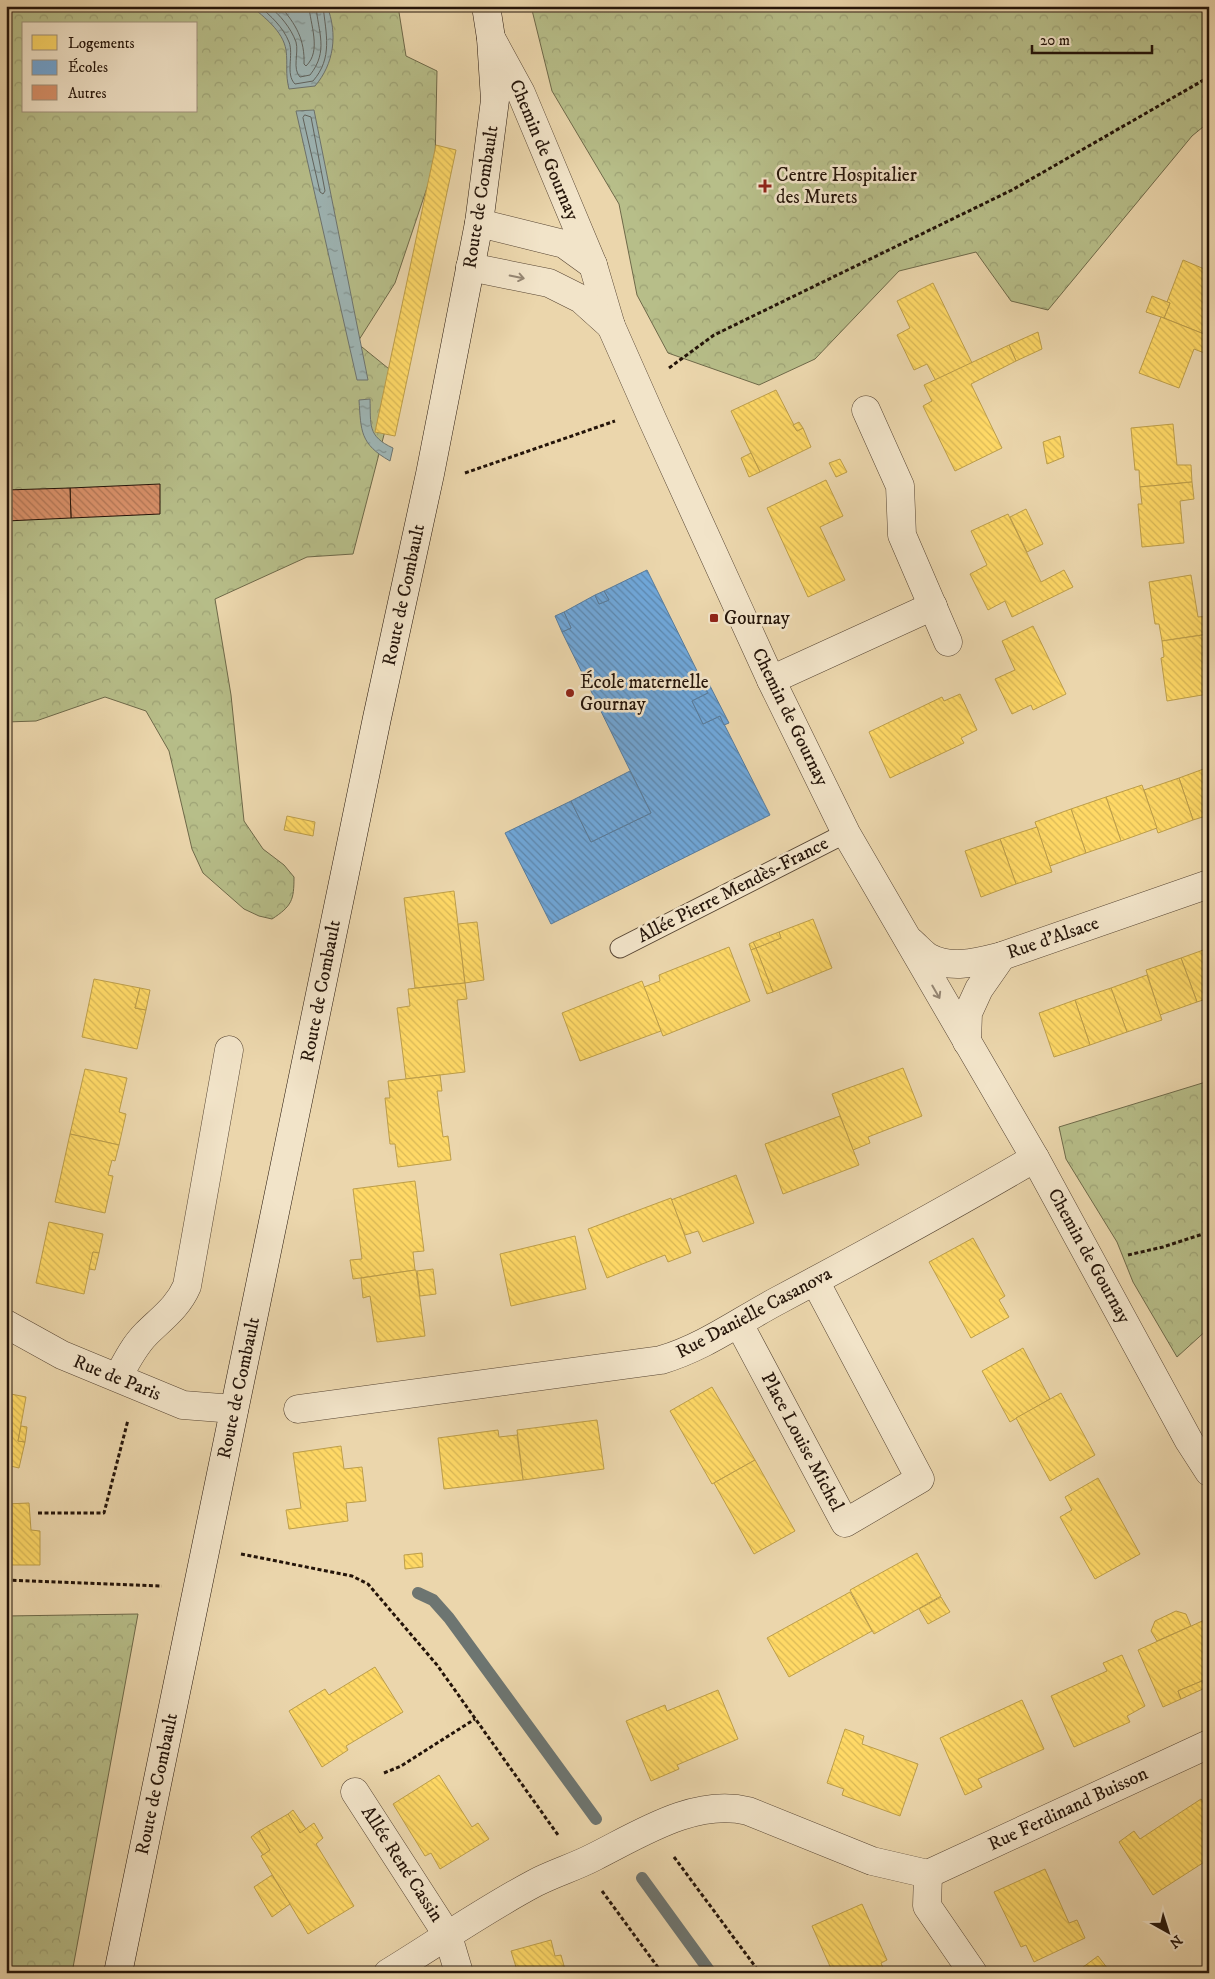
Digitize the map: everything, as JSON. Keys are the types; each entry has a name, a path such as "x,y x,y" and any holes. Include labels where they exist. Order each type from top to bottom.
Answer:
{"street":[{"name":"Route de Combault","path":"118,1973 205,1547 430,474 479,223 495,100 491,38 486,6"},
{"name":"Chemin de Gournay","path":"491,38 521,93 593,265 611,326 648,410 771,680 846,833 903,934 1035,1158 1189,1441 1209,1472"},
{"name":"Chemin de Gournay","path":"479,223 564,244 593,265"},
{"name":"Chemin de Gournay","path":"470,267 549,282 581,299 611,326"},
{"path":"866,410 900,486 902,535 948,642"},
{"path":"771,680 933,606"},
{"name":"Rue d'Alsace","path":"903,934 928,957 947,963 972,964 1002,956 1209,884"},
{"path":"967,1042 968,1013 979,989 1002,956"},
{"path":"128,1381 129,1357 146,1334 173,1310 188,1286 229,1050"},
{"name":"Rue Danielle Casanova","path":"298,1409 661,1360 692,1350 762,1309 1035,1158"},
{"name":"Place Louise Michel","path":"739,1324 845,1523 920,1479 815,1281"},
{"name":"Rue de Paris","path":"6,1324 62,1355 183,1405 234,1409"},
{"name":"Rue Ferdinand Buisson","path":"928,1874 1209,1744"},
{"name":"Allée René Cassin","path":"355,1792 448,1936 459,1973"},
{"path":"388,1973 521,1890 580,1864 653,1828 693,1814 738,1809 872,1861 928,1874 927,1906 973,1973"}],"lane":[{"name":"Allée Pierre Mendès-France","path":"620,948 846,833"}],"path":[{"path":"637,384 663,373 714,335 1012,190 1209,77"},
{"path":"430,474 464,474 648,410"},
{"path":"1093,1263 1164,1247 1209,1232"},
{"path":"38,1513 104,1513 128,1381"},
{"path":"205,1547 361,1579 368,1584 437,1665 580,1864 627,1923 662,1973"},
{"path":"6,1580 197,1586"},
{"path":"355,1792 378,1776 401,1766 476,1719"},
{"path":"653,1828 760,1973"}],"green space":[{"path":"6,6 398,6 406,56 437,71 435,164 395,283 357,343 399,377 353,554 307,557 215,599 231,695 244,821 263,849 284,865 294,877 292,897 288,906 272,919 259,916 244,909 203,873 192,849 169,751 146,711 105,697 36,721 6,722"},
{"name":"Centre Hospitalier des Murets","path":"531,6 1209,6 1209,122 1192,136 1048,310 1011,301 976,252 899,271 815,359 759,385 668,353 637,295 619,204 552,91"},
{"path":"1209,1081 1209,1328 1177,1357 1133,1282 1117,1242 1066,1159 1059,1127"},
{"path":"138,1614 72,1973 6,1973 6,1616"}],"water":[{"path":"251,6 327,6 332,27 332,48 326,68 315,86 289,89 284,43 272,25"},
{"path":"314,110 368,380 357,380 296,111"},
{"path":"370,399 372,429 379,439 393,448 390,461 373,449 364,436 360,420 359,400"}],"building: Logements":[{"path":"436,145 456,150 395,436 375,432"},
{"path":"1183,260 1209,271 1207,315 1209,316 1209,336 1164,318 1170,303 1167,302"},
{"path":"933,283 972,363 936,381 927,364 914,370 897,335 910,328 897,301"},
{"path":"1152,296 1170,303 1164,318 1146,312"},
{"path":"1161,317 1209,336 1207,354 1194,349 1179,388 1139,373"},
{"path":"1038,332 1042,349 1016,361 1009,345"},
{"path":"1009,345 1016,361 971,384 1002,448 955,471 923,406 932,401 924,385"},
{"path":"776,390 797,431 803,428 811,447 760,472 731,411"},
{"path":"799,422 803,428 797,431 793,425"},
{"path":"1173,424 1177,465 1191,465 1192,482 1140,487 1139,470 1135,470 1131,428"},
{"path":"1060,436 1064,457 1047,464 1043,442"},
{"path":"751,453 760,472 749,477 741,458"},
{"path":"840,459 847,472 836,477 829,463"},
{"path":"826,480 843,516 820,527 845,580 808,597 767,508"},
{"path":"1192,482 1194,499 1180,501 1184,543 1142,547 1138,504 1142,504 1140,487"},
{"path":"1026,509 1043,544 1027,552 1010,517"},
{"path":"1008,514 1041,582 1064,570 1073,587 1012,617 1005,601 988,610 970,574 987,565 971,531"},
{"path":"1191,575 1198,617 1209,616 1209,634 1162,641 1159,624 1155,624 1149,582"},
{"path":"1033,626 1066,694 1033,710 1031,705 1012,714 995,679 1015,670 1002,641"},
{"path":"1209,634 1209,651 1203,652 1208,694 1167,701 1161,658 1164,657 1162,641"},
{"path":"960,694 977,730 961,738 964,743 890,778 869,732 942,697 944,701"},
{"path":"1209,767 1209,815 1193,820 1179,778"},
{"path":"1179,778 1193,820 1158,833 1144,790"},
{"path":"1142,785 1157,828 1121,841 1106,797"},
{"path":"1106,797 1121,841 1086,853 1071,809"},
{"path":"1071,809 1086,853 1050,866 1035,822"},
{"path":"287,816 315,822 313,836 284,830"},
{"path":"1037,827 1052,872 1016,884 1000,839"},
{"path":"1000,839 1016,884 981,897 965,851"},
{"path":"454,891 465,983 415,988 404,898"},
{"path":"813,919 832,968 773,992 756,948 781,938 779,932"},
{"path":"477,922 484,980 465,983 458,924"},
{"path":"779,932 781,938 756,948 753,942"},
{"path":"753,942 756,948 751,950 749,944"},
{"path":"729,947 750,1001 663,1036 644,987 660,981 659,975"},
{"path":"756,948 773,992 767,994 751,950"},
{"path":"1209,948 1209,998 1197,1002 1181,958"},
{"path":"1181,958 1197,1002 1160,1015 1146,970"},
{"path":"1147,975 1162,1020 1127,1032 1111,988"},
{"path":"94,979 140,988 135,1008 146,1010 137,1049 82,1037"},
{"path":"642,981 661,1031 580,1061 562,1013"},
{"path":"465,983 467,999 457,1000 465,1072 406,1079 397,1008 410,1006 408,989"},
{"path":"140,988 150,990 146,1010 135,1008"},
{"path":"1111,988 1127,1032 1090,1045 1075,1000"},
{"path":"1075,1000 1090,1045 1054,1057 1039,1013"},
{"path":"903,1068 922,1116 868,1137 870,1143 853,1150 832,1094"},
{"path":"85,1069 127,1078 119,1112 126,1114 119,1145 70,1134"},
{"path":"440,1075 442,1091 437,1091 443,1137 448,1136 451,1160 398,1167 395,1144 390,1144 385,1098 390,1098 388,1081"},
{"path":"840,1116 859,1165 783,1194 765,1144"},
{"path":"70,1134 119,1145 115,1161 112,1160 108,1175 113,1176 105,1213 55,1202"},
{"path":"736,1175 754,1223 703,1242 698,1231 685,1235 671,1200"},
{"path":"415,1181 424,1251 413,1252 415,1270 353,1279 350,1260 362,1259 353,1189"},
{"path":"671,1198 691,1253 668,1262 665,1255 607,1278 588,1229"},
{"path":"49,1222 103,1234 99,1253 93,1252 84,1294 36,1283"},
{"path":"575,1236 586,1289 511,1306 500,1254"},
{"path":"973,1238 1005,1296 999,1300 1009,1317 971,1338 929,1262"},
{"path":"93,1252 99,1253 95,1270 89,1269"},
{"path":"433,1269 436,1294 420,1296 417,1271"},
{"path":"416,1270 425,1336 377,1342 370,1296 363,1298 361,1278"},
{"path":"1023,1348 1050,1399 1010,1422 982,1371"},
{"path":"712,1387 755,1460 712,1484 670,1411"},
{"path":"6,1393 26,1397 18,1441 25,1442 19,1468 6,1465"},
{"path":"1061,1393 1095,1455 1050,1481 1016,1418"},
{"path":"597,1420 604,1469 523,1480 517,1430"},
{"path":"21,1426 27,1427 25,1442 18,1441"},
{"path":"498,1430 499,1437 517,1435 523,1480 444,1489 438,1438"},
{"path":"341,1446 344,1469 362,1467 366,1501 346,1503 348,1521 289,1529 286,1510 301,1508 293,1453"},
{"path":"755,1460 795,1531 754,1554 714,1483"},
{"path":"1098,1478 1140,1554 1095,1579 1060,1517 1072,1510 1065,1497"},
{"path":"29,1503 31,1530 40,1531 40,1565 6,1565 6,1504"},
{"path":"422,1553 423,1567 405,1569 404,1555"},
{"path":"917,1553 941,1596 874,1634 850,1590"},
{"path":"850,1592 872,1631 789,1677 767,1638"},
{"path":"941,1597 950,1612 928,1624 919,1609"},
{"path":"1176,1611 1186,1614 1191,1626 1157,1641 1151,1631 1155,1621"},
{"path":"1209,1618 1209,1678 1178,1691 1181,1699 1163,1707 1138,1650"},
{"path":"1122,1655 1145,1706 1127,1716 1130,1722 1074,1747 1051,1696 1107,1671 1103,1663"},
{"path":"375,1667 403,1712 346,1746 348,1750 322,1767 289,1711 325,1689 329,1695"},
{"path":"1202,1681 1205,1688 1181,1699 1178,1691"},
{"path":"718,1690 738,1739 677,1765 679,1769 651,1781 626,1721 665,1705 667,1711"},
{"path":"1022,1700 1044,1749 978,1779 982,1787 965,1795 940,1738"},
{"path":"845,1729 864,1736 862,1744 918,1764 900,1816 842,1795 844,1789 827,1783"},
{"path":"439,1775 472,1827 478,1823 489,1839 440,1869 431,1853 425,1856 393,1804"},
{"path":"1201,1799 1209,1811 1209,1859 1153,1895 1119,1842 1134,1831 1140,1839"},
{"path":"293,1810 306,1829 300,1833 288,1814"},
{"path":"288,1814 300,1833 314,1823 323,1838 316,1844 354,1906 308,1934 261,1856 270,1850 259,1831"},
{"path":"259,1831 270,1850 263,1855 251,1837"},
{"path":"1045,1869 1069,1923 1077,1920 1085,1938 1034,1962 1026,1945 1021,1947 994,1892"},
{"path":"272,1875 290,1904 272,1917 254,1887"},
{"path":"862,1904 887,1960 881,1963 885,1973 833,1973 812,1926"},
{"path":"551,1940 555,1956 561,1955 566,1973 512,1973 511,1969 516,1967 511,1951"},
{"path":"1098,1956 1111,1973 1075,1973"}],"building: Écoles":[{"path":"647,570 708,693 692,701 703,724 720,716 770,815 551,924 505,833 571,801 591,842 651,813 562,632 571,628 564,612 595,595 599,604 609,600 604,591"},
{"path":"604,591 609,600 599,604 595,595"},
{"path":"564,612 571,628 562,632 555,616"},
{"path":"708,682 729,723 724,725 720,716 703,724 692,701 708,693 703,684"},
{"path":"630,771 651,813 591,842 571,801"}],"building: Autres":[{"path":"160,484 160,514 71,518 70,488"},
{"path":"70,488 71,518 6,521 6,490"},
{"path":"6,557 8,585 6,585"}],"waterway":[{"path":"418,1593 433,1600 449,1618 596,1819"},
{"path":"642,1878 711,1973"}],"place":[{"name":"Centre Hospitalier des Murets","path":"765,186"},
{"name":"Gournay","path":"714,618"},
{"name":"École maternelle Gournay","path":"570,693"}]}
